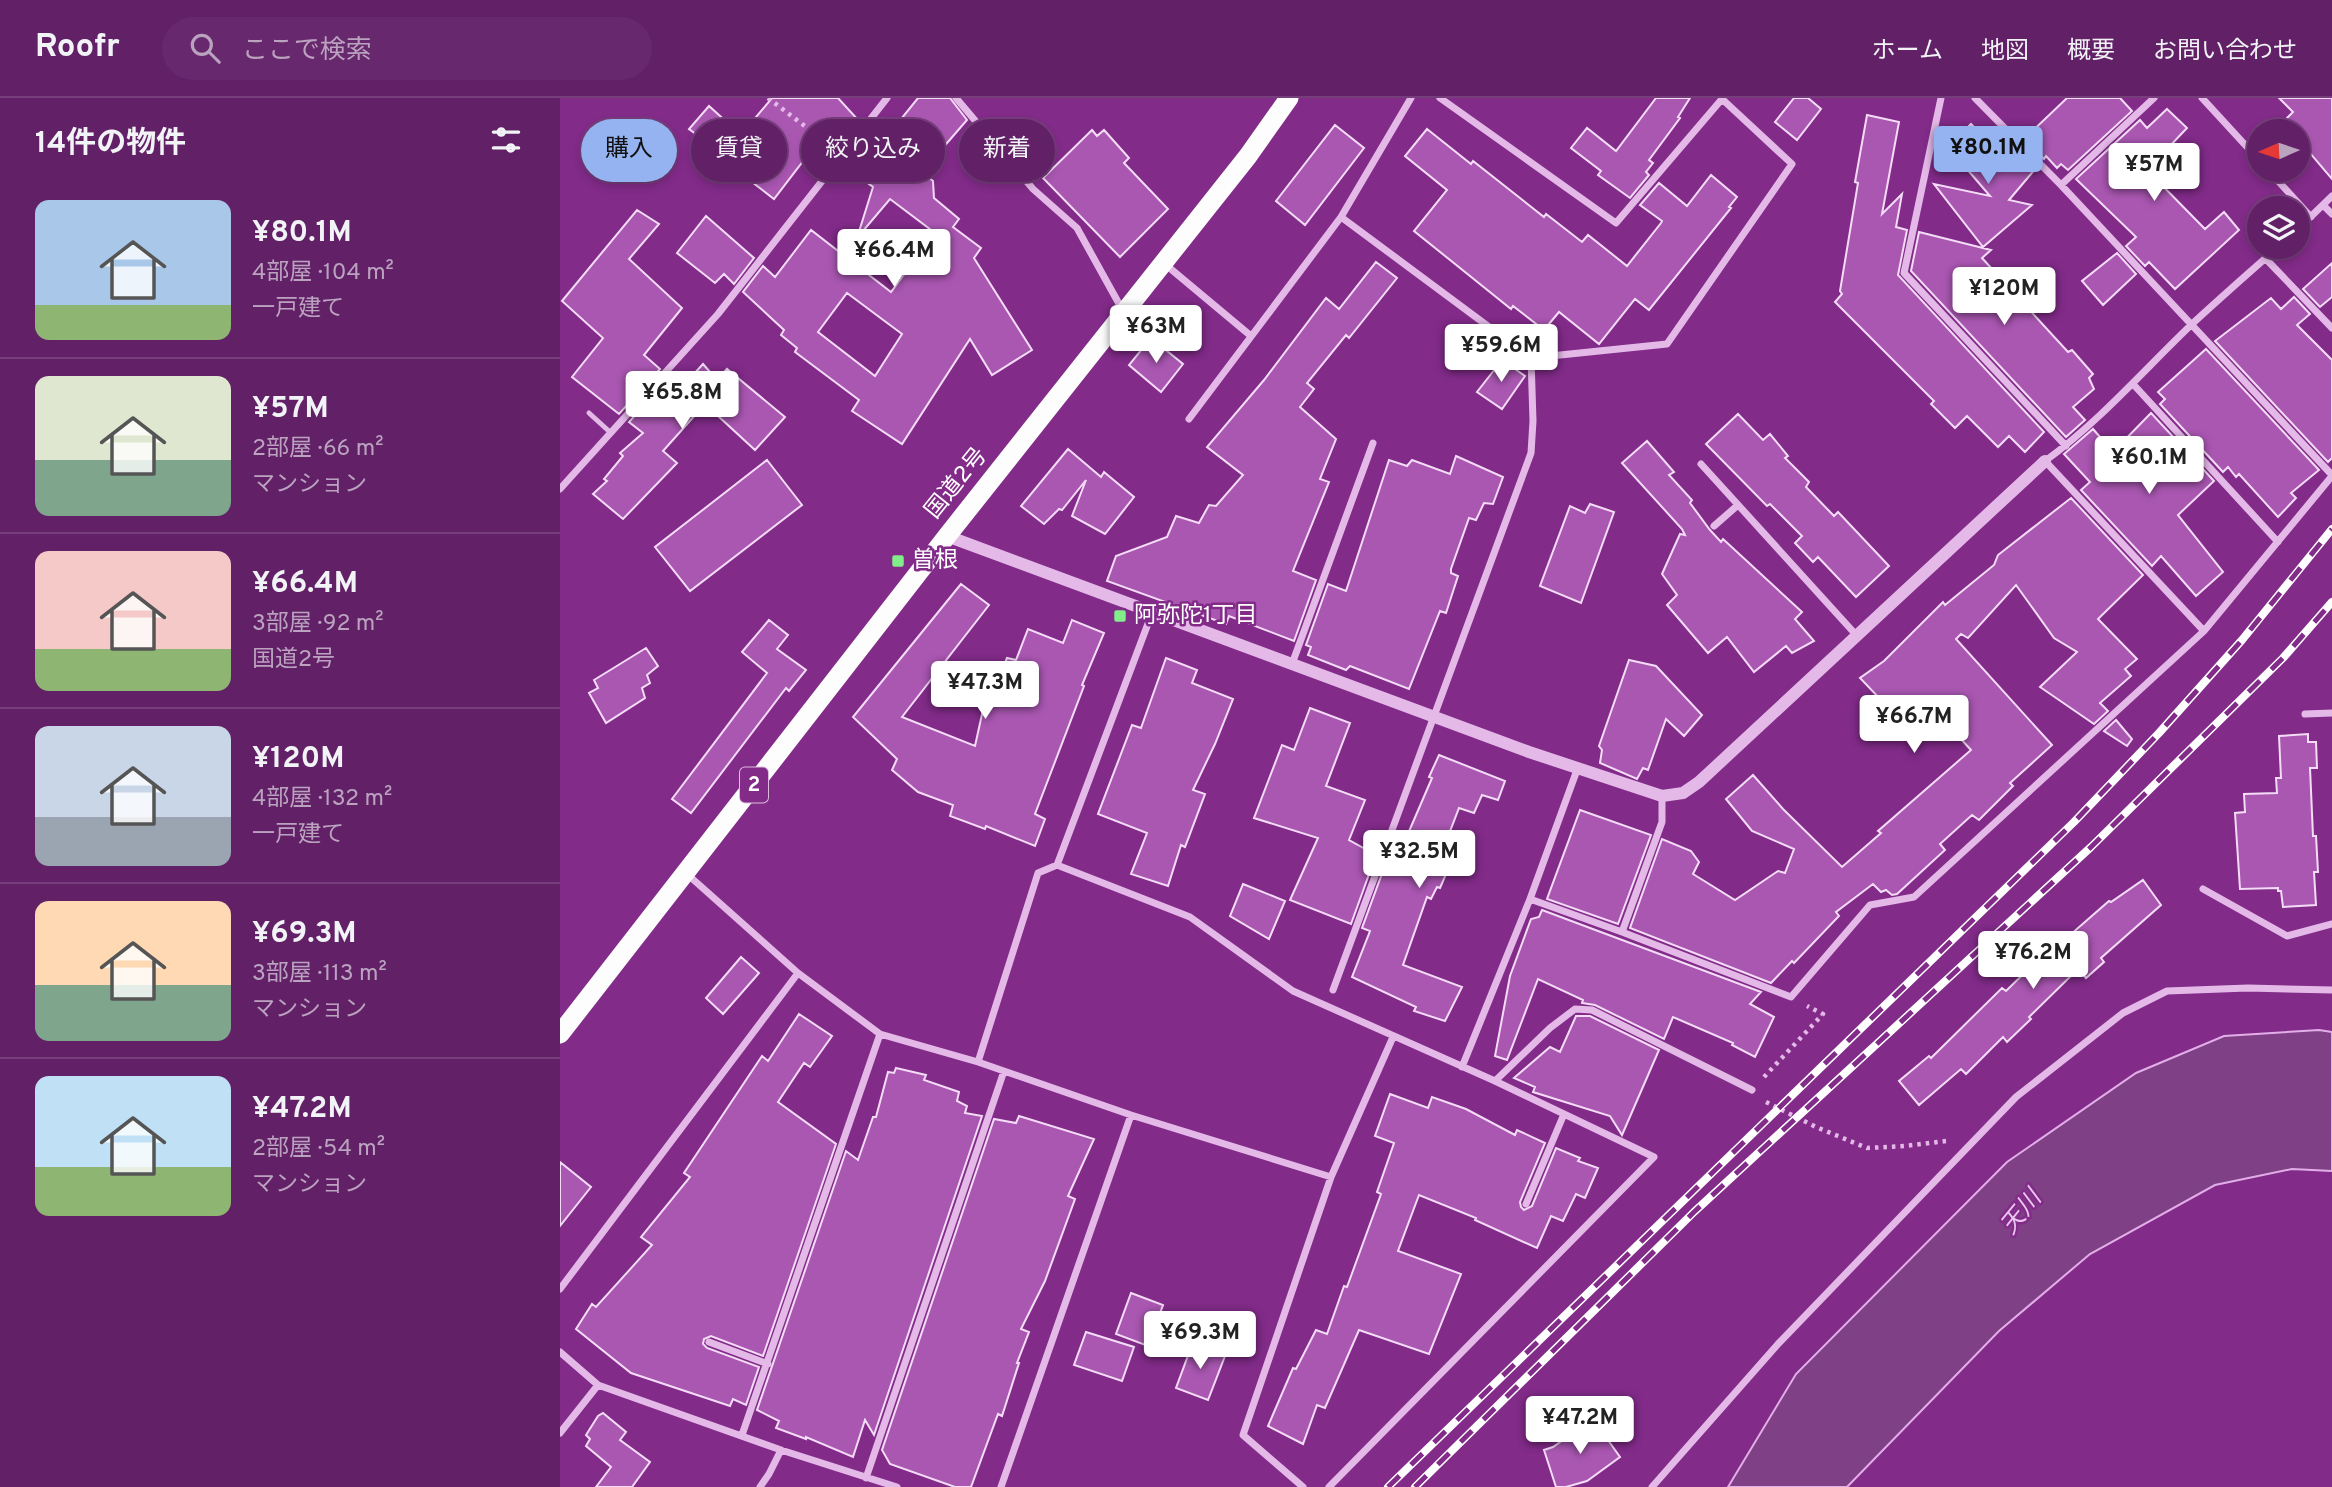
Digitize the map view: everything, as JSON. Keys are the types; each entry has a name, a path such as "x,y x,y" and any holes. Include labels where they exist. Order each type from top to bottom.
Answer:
{"highway":[{"name":"国道2号","path":"560,1034 947,536 1248,156 1289,98"}],"street":[{"path":"870,119 887,98"},
{"path":"956,98 1033,189 1077,228 1124,312"},
{"path":"1341,217 1251,336 1189,419 1341,217 1411,98"},
{"path":"1341,217 1531,358 1667,344 1792,163 1722,99 1616,223 1440,98"},
{"path":"1941,98 1904,273 2066,446"},
{"path":"1530,899 1791,997 1870,905 1913,897 2204,631 2332,476 2061,185 1975,98"},
{"path":"2061,185 2154,98"},
{"path":"2202,98 2247,147"},
{"path":"560,489 718,314 821,182"},
{"path":"2279,182 2311,217 2332,196"},
{"path":"2323,205 2332,214"},
{"path":"947,536 1577,769 1662,796 1683,793 1699,782 1858,637 2045,461 2066,446 2264,259"},
{"path":"2266,259 2332,328"},
{"path":"1163,263 1251,336"},
{"path":"1332,990 1531,453 1531,358"},
{"path":"2133,384 2278,542"},
{"path":"1292,664 1373,443"},
{"path":"2045,461 2204,631"},
{"path":"1701,464 1858,637"},
{"path":"1714,526 1738,505"},
{"path":"1058,865 1152,613"},
{"path":"2305,714 2332,713"},
{"path":"1462,1067 1530,899 1577,769"},
{"path":"1622,932 1662,822 1662,796"},
{"path":"978,1062 1038,873 1058,865 1190,917 1293,991 1654,1157 1329,1487"},
{"path":"685,873 798,973 880,1034 978,1062 1131,1115 1331,1177"},
{"path":"2203,889 2287,936 2332,925"},
{"path":"560,1289 798,973"},
{"path":"1652,1487 1778,1344 2027,1088 2123,1013 2167,991 2248,988 2332,990"},
{"path":"1495,1082 1550,1028 1575,1009 1592,1010 1752,1090"},
{"path":"742,1434 880,1034"},
{"path":"1303,1487 1243,1435 1331,1177 1393,1037"},
{"path":"866,1478 1004,1071"},
{"path":"1525,1204 1564,1114"},
{"path":"1001,1487 1131,1115"},
{"path":"709,1342 768,1364"},
{"path":"560,1352 598,1385 781,1450 897,1487"},
{"path":"560,1433 598,1385"},
{"path":"760,1487 781,1450"}],"lane":[{"path":"589,413 611,433"}],"path":[{"path":"768,98 801,123"},
{"path":"1791,997 1822,1014 1752,1090 1762,1100 1816,1127 1867,1148 1943,1140 1972,1144"}],"water":[{"name":"天川","path":"2319,1030 2332,1032 2332,1171 2292,1169 2215,1185 2090,1254 1999,1331 1847,1487 1728,1487 1796,1374 2007,1162 2136,1073 2224,1036"}],"building":[{"path":"772,98 838,98 857,119 801,119 801,164 774,199 752,182 787,182 787,119 754,119"},
{"path":"918,98 950,98 966,119 959,119 959,129 945,145 945,119 901,119"},
{"path":"1656,98 1690,98 1678,117 1680,118 1649,160 1653,163 1646,172 1649,175 1630,198 1598,175 1601,171 1571,148 1587,128 1616,151"},
{"path":"1794,98 1808,98 1821,109 1797,140 1775,122"},
{"path":"2067,98 2120,98 2132,111 2068,170 2061,164 2057,168 2046,156 2044,159 2024,139"},
{"path":"2279,98 2332,98 2332,179 2310,153 2310,119 2286,119 2293,112"},
{"path":"709,106 723,119 698,119"},
{"path":"2167,109 2187,128 2147,170 2205,229 2224,212 2239,230 2175,289 2149,262 2145,266 2126,246 2136,237 2076,179 2140,120 2147,128"},
{"path":"1867,115 1899,122 1882,214 1902,194 1896,227 1907,230 1898,275 2044,432 2025,452 2009,436 1998,447 1967,416 1955,428 1931,404 1934,401 1835,302 1842,294 1840,291 1858,183 1855,182"},
{"path":"1971,124 2004,157 2015,147 2036,168 2009,200 2032,205 1983,247 1934,184 1990,196 1948,147"},
{"path":"1335,125 1364,148 1305,225 1276,201"},
{"path":"1427,129 1544,217 1546,214 1582,242 1588,235 1627,266 1662,221 1640,205 1659,183 1687,206 1711,175 1737,197 1649,310 1635,299 1599,344 1559,312 1544,330 1513,306 1511,309 1414,231 1447,190 1405,156"},
{"path":"1092,130 1097,136 1104,130 1129,158 1124,163 1168,209 1120,257 1047,182 1055,182 1055,166"},
{"path":"866,182 933,182 934,198 959,219 953,227 981,248 974,258 1032,350 992,375 970,339 902,444 852,411 859,400 795,352 797,348 781,335 784,330 743,292 763,266 775,277 811,230 891,292 935,233 890,199 857,238 873,187","holes":["847,293 902,334 875,376 818,332"]},
{"path":"637,210 659,224 629,259 682,308 644,355 660,369 619,414 572,377 603,338 562,301"},
{"path":"706,216 754,258 734,284 724,274 715,283 677,253"},
{"path":"1919,232 1991,250 1982,258 2068,352 2072,350 2093,374 2089,378 2094,389 2073,407 2085,420 2066,437 1911,271"},
{"path":"2117,253 2136,274 2103,305 2082,281"},
{"path":"1376,262 1397,278 1349,338 1346,335 1307,383 1314,389 1300,407 1336,439 1320,479 1329,482 1293,571 1316,580 1294,641 1229,616 1226,624 1107,581 1116,556 1167,537 1176,516 1199,523 1209,505 1216,506 1243,475 1207,447 1264,380 1326,298 1339,309"},
{"path":"2332,263 2332,297 2320,307 2303,289"},
{"path":"2294,297 2310,314 2297,325 2332,360 2332,458 2328,462 2215,341 2271,298 2281,309"},
{"path":"1151,338 1183,364 1161,392 1129,365"},
{"path":"2206,349 2319,470 2291,493 2296,498 2278,517 2239,474 2236,477 2228,467 2223,472 2160,404 2165,399 2158,392"},
{"path":"1502,360 1525,376 1502,409 1477,392"},
{"path":"703,364 717,380 727,369 785,417 755,450 705,404 663,451 677,463 623,519 593,494 607,481 604,479 623,456 620,453 643,433 629,422 669,377 681,388"},
{"path":"2151,413 2214,481 2178,515 2223,572 2196,596 2161,556 2152,566 2081,490 2090,482 2064,454 2093,429 2113,452"},
{"path":"1738,414 1763,440 1770,434 1788,456 1785,458 1809,482 1806,487 1834,516 1838,512 1889,566 1856,597 1818,557 1813,562 1795,543 1802,536 1770,504 1767,506 1706,444"},
{"path":"1647,441 1674,472 1669,475 1692,500 1690,503 1710,530 1802,612 1795,619 1814,641 1792,653 1786,646 1754,672 1727,637 1708,653 1667,605 1677,595 1662,574 1680,534 1685,535 1622,463"},
{"path":"1068,449 1101,477 1104,472 1134,497 1105,534 1072,516 1086,480 1062,510 1059,509 1044,524 1021,506"},
{"path":"1456,456 1503,477 1493,504 1484,503 1476,520 1469,518 1451,569 1451,573 1458,576 1446,613 1440,611 1409,689 1350,666 1346,670 1308,655 1311,647 1306,645 1328,584 1346,591 1389,460 1407,466 1412,460 1450,474"},
{"path":"767,460 802,505 690,591 655,547"},
{"path":"2071,498 2143,575 2098,619 2137,659 2125,669 2131,676 2100,703 2108,711 2094,724 2040,687 2077,652 2054,638 2016,585 1968,638 1961,634 1956,639 2052,745 2010,783 2013,786 1979,820 1972,815 1940,844 1945,850 1897,894 1892,895 1886,890 1881,892 1873,884 1836,912 1839,916 1771,983 1630,928 1662,839 1691,851 1699,862 1693,874 1735,900 1778,871 1785,873 1794,849 1752,831 1726,799 1753,775 1842,867 1881,833 1878,831 1971,750 1927,702 1903,723 1860,678 1884,661 1943,602 1945,605 1994,565 1998,555"},
{"path":"1590,504 1614,512 1581,603 1540,586 1570,506 1585,513"},
{"path":"961,584 989,605 902,717 975,746 986,696 984,690 991,673 1000,675 1007,658 1016,660 1028,629 1063,643 1072,620 1104,633 1035,814 1045,819 1035,846 986,826 985,829 950,816 953,805 918,792 892,770 897,759 853,717"},
{"path":"769,620 788,635 777,649 806,670 789,691 786,688 691,813 672,799 767,673 742,652"},
{"path":"646,648 658,666 647,675 650,683 642,688 645,698 606,723 589,693 598,688 594,680"},
{"path":"1166,658 1197,670 1192,683 1233,699 1193,790 1205,794 1185,847 1181,845 1168,886 1131,874 1147,833 1098,814 1132,725 1141,728"},
{"path":"1629,660 1656,666 1702,715 1684,736 1666,719 1648,770 1643,768 1637,779 1600,763 1602,750 1599,746"},
{"path":"1310,708 1350,723 1326,786 1365,800 1349,840 1376,855 1351,924 1290,900 1318,838 1254,818 1282,745 1294,750"},
{"path":"2116,720 2132,739 2127,746 2104,731"},
{"path":"2308,734 2308,742 2316,742 2317,768 2310,768 2313,836 2316,836 2318,872 2314,872 2316,905 2283,907 2281,891 2278,891 2278,888 2240,889 2235,813 2245,812 2244,794 2277,793 2276,778 2281,778 2279,736"},
{"path":"1439,755 1505,781 1498,800 1482,795 1474,813 1459,808 1439,860 1450,865 1440,888 1437,887 1431,899 1427,897 1403,965 1462,987 1445,1021 1414,1011 1416,1007 1352,977 1370,931 1362,928 1387,860 1394,864 1432,778 1429,777"},
{"path":"1580,810 1651,835 1618,924 1547,899"},
{"path":"2143,880 2161,905 2101,958 2104,962 2086,978 2078,969 2007,1042 2003,1037 1966,1074 1961,1069 1919,1105 1899,1081 1929,1056 1931,1058 2002,988 2006,991 2044,954 2046,956 2109,901"},
{"path":"1243,884 1285,901 1269,939 1230,916"},
{"path":"1542,910 1761,992 1750,1004 1774,1017 1755,1057 1732,1045 1733,1043 1673,1017 1664,1039 1595,1005 1582,1003 1583,1000 1538,979 1507,1060 1495,1056 1510,976 1531,919 1539,917"},
{"path":"741,957 759,973 723,1014 706,998"},
{"path":"799,1014 832,1036 810,1067 804,1063 778,1102 836,1144 763,1356 711,1336 704,1339 703,1344 707,1348 759,1367 746,1405 733,1399 730,1406 631,1373 576,1329 592,1304 596,1307 652,1245 641,1237 690,1177 684,1173 762,1056 768,1061"},
{"path":"1576,1016 1590,1016 1659,1050 1622,1135 1610,1116 1533,1092 1535,1087 1514,1078 1550,1047 1560,1052"},
{"path":"896,1068 926,1075 924,1080 959,1092 957,1101 967,1106 965,1113 982,1116 874,1435 865,1420 853,1457 806,1437 776,1428 779,1421 757,1410 846,1151 858,1160 873,1117 876,1117 888,1072 894,1073"},
{"path":"1390,1094 1428,1108 1432,1097 1466,1109 1515,1135 1517,1130 1545,1143 1520,1202 1524,1210 1532,1206 1556,1148 1580,1158 1578,1161 1598,1168 1585,1198 1576,1194 1563,1221 1551,1216 1537,1248 1475,1220 1476,1218 1419,1195 1398,1251 1461,1274 1429,1354 1359,1330 1325,1408 1317,1405 1303,1444 1268,1426 1293,1368 1296,1369 1316,1330 1327,1334 1344,1286 1347,1287 1381,1194 1377,1192 1394,1143 1375,1136"},
{"path":"1019,1116 1094,1139 1068,1196 1075,1199 1045,1281 1021,1329 1029,1332 1002,1416 998,1414 971,1487 955,1487 890,1464 882,1450 994,1119 1016,1123"},
{"path":"560,1162 591,1187 560,1226"},
{"path":"1131,1293 1163,1305 1148,1346 1116,1334"},
{"path":"1086,1332 1134,1347 1122,1381 1074,1365"},
{"path":"1193,1342 1225,1356 1208,1400 1176,1388"},
{"path":"603,1413 626,1432 620,1440 650,1462 632,1487 596,1487 611,1467 586,1446 590,1439 586,1435 598,1416"},
{"path":"1593,1419 1620,1457 1587,1481 1556,1487 1544,1450 1553,1447"}],"railway":[{"path":"1388,1487 2074,822 2242,640 2332,529"},
{"path":"1415,1487 1694,1212 2091,847 2283,658 2332,602"}],"place":[{"name":"曽根","path":"898,561"},
{"name":"阿弥陀1丁目","path":"1120,616"}]}
